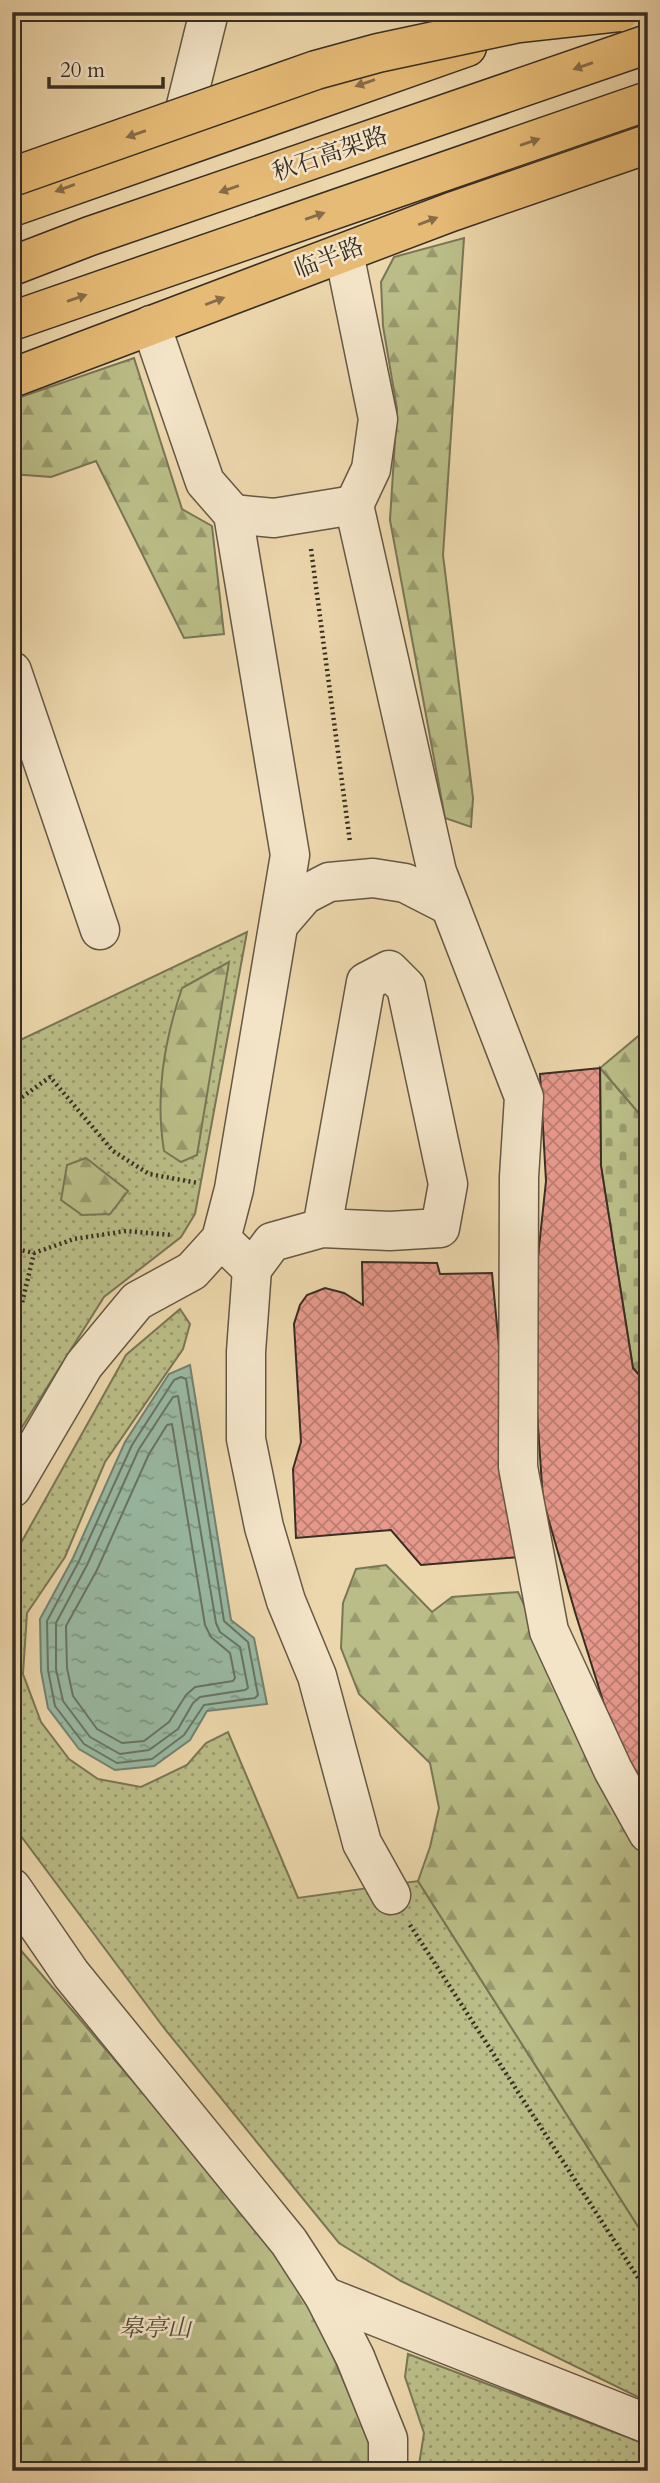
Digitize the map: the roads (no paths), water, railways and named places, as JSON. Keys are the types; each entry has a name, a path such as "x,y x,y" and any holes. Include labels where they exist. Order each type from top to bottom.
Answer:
{"main road":[{"path":"12,207 569,12"},
{"path":"12,177 316,70 378,53 519,23 619,12"},
{"name":"秋石高架路","path":"12,266 103,232 648,44"},
{"path":"12,321 648,101"},
{"name":"临半路","path":"12,378 451,212 648,144"}],"street":[{"path":"176,148 209,12"},
{"path":"344,253 378,419 371,469 354,505 437,872 524,1097 519,1177 518,1467 549,1631 613,1770 648,1833"},
{"path":"12,1488 85,1365 137,1301 192,1271 221,1239 234,1189 290,855 233,514 205,482 151,325"},
{"path":"233,514 274,518 354,505"},
{"path":"12,671 100,930"},
{"path":"279,924 304,895 329,882 355,879 373,878 405,883 450,906"},
{"path":"322,1228 366,982 389,970 406,987 448,1184 440,1227 390,1231 322,1228 272,1241 252,1269 246,1352 246,1439 264,1527 286,1601 317,1676 362,1843 391,1895"},
{"path":"221,1239 252,1269"},
{"path":"12,1888 71,1974 289,2242 324,2296 355,2357 388,2439 388,2471"},
{"path":"324,2296 648,2424"}],"water":[{"path":"190,1365 231,1620 254,1638 267,1704 207,1711 190,1740 154,1766 115,1770 79,1749 48,1708 41,1671 40,1619 73,1558 125,1442 169,1374"}],"park label":[{"name":"皋亭山","path":"155,2328"}]}
